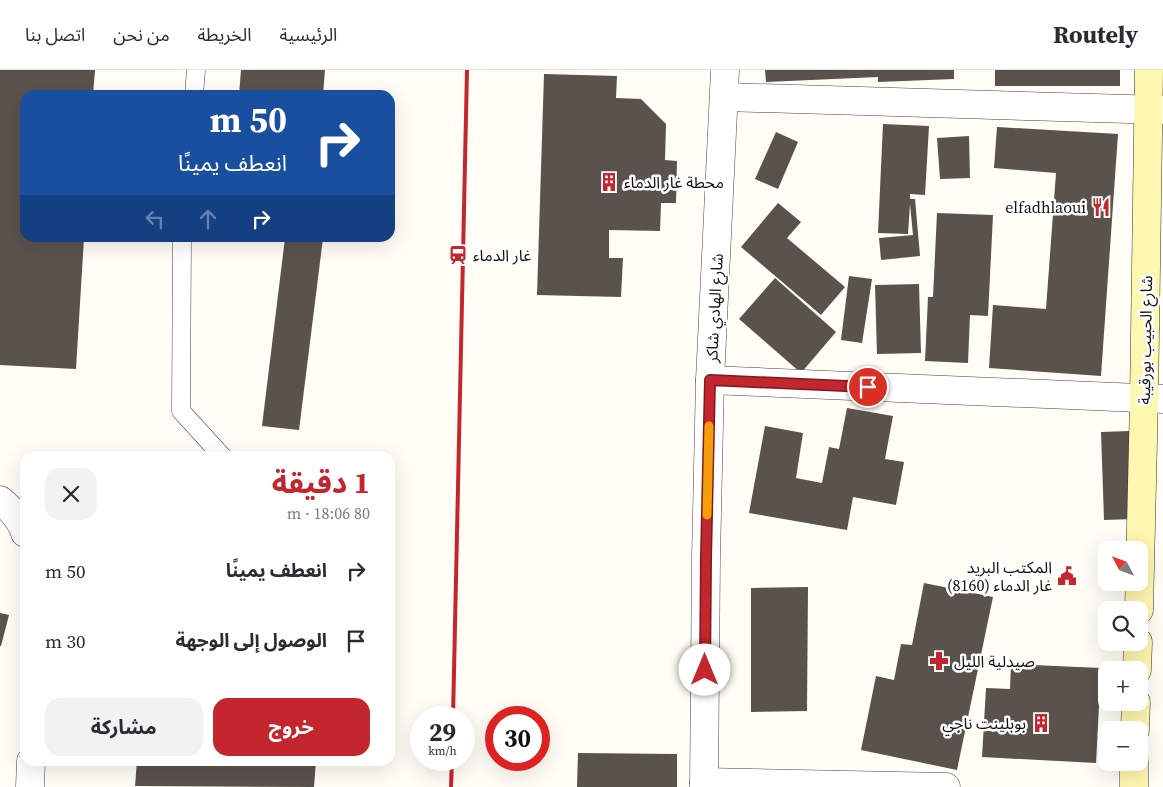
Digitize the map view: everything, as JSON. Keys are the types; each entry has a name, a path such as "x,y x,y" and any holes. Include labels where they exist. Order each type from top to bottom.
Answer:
{"street":[{"name":"شارع الهادي شاكر","path":"704,785 710,380 725,70"},
{"name":"شارع الحبيب بورقيبة","path":"1140,601 1154,399 1156,110 1149,70"},
{"path":"725,97 1156,110"},
{"path":"710,380 1154,399"},
{"path":"0,500 13,510 20,522"},
{"path":"30,766 30,787"},
{"path":"1134,771 1134,787"},
{"path":"704,785 946,787"}],"lane":[{"path":"194,90 196,70"},
{"path":"182,242 181,411 217,451"}],"building":[{"path":"0,70 95,70 93,90 20,90 20,242 84,242 76,369 0,365"},
{"path":"241,70 325,70 323,90 239,90"},
{"path":"765,70 954,70 954,79 878,82 878,77 766,82"},
{"path":"995,70 1120,70 1120,86 995,86"},
{"name":"محطة غار الدماء","path":"544,74 617,76 616,98 641,99 666,124 665,160 677,161 676,203 661,203 660,231 609,230 609,258 623,258 621,297 537,295"},
{"path":"883,124 929,126 925,195 910,194 910,199 915,199 920,256 881,260 879,238 913,235 910,204 908,234 878,233"},
{"path":"997,127 1118,134 1101,376 989,368 993,305 1046,309 1056,173 994,168"},
{"path":"776,132 798,142 778,189 755,179"},
{"path":"969,136 970,178 940,179 937,138"},
{"path":"778,203 801,222 787,238 845,287 821,315 741,247"},
{"path":"937,213 993,215 988,316 970,315 968,363 925,361 928,297 933,297"},
{"path":"285,242 322,242 299,430 262,426"},
{"path":"849,276 872,279 862,343 841,340"},
{"path":"775,278 836,332 801,373 739,319"},
{"path":"919,284 921,353 877,354 875,285"},
{"path":"847,408 893,416 885,459 904,462 896,505 853,497 847,530 749,513 765,426 803,433 796,478 822,483 829,447 839,449"},
{"path":"1129,431 1133,519 1104,520 1101,432"},
{"name":"صيدلية الليل","path":"924,583 993,597 957,770 861,750 876,676 894,680 901,644 912,645"},
{"path":"808,587 807,711 751,712 751,588"},
{"path":"0,613 9,615 1,646 0,646"},
{"name":"بوبلينت ناجي","path":"1011,664 1098,668 1099,711 1096,763 982,757 986,688 1010,689"},
{"path":"578,753 677,754 677,787 577,787"},
{"path":"137,766 316,766 314,787 135,786"}],"railway":[{"path":"453,706 467,70"},
{"path":"451,787 452,771"}],"slow traffic":[{"path":"707,515 709,426"}],"place":[{"name":"محطة غار الدماء","path":"609,182"},
{"name":"elfadhlaoui","path":"1101,207"},
{"name":"غار الدماء","path":"458,255"},
{"name":"المكتب البريد غار الدماء (8160)","path":"1067,576"},
{"name":"صيدلية الليل","path":"939,661"},
{"name":"بوبلينت ناجي","path":"1041,723"}],"route":[{"path":"705,670 710,380 868,387"}]}
